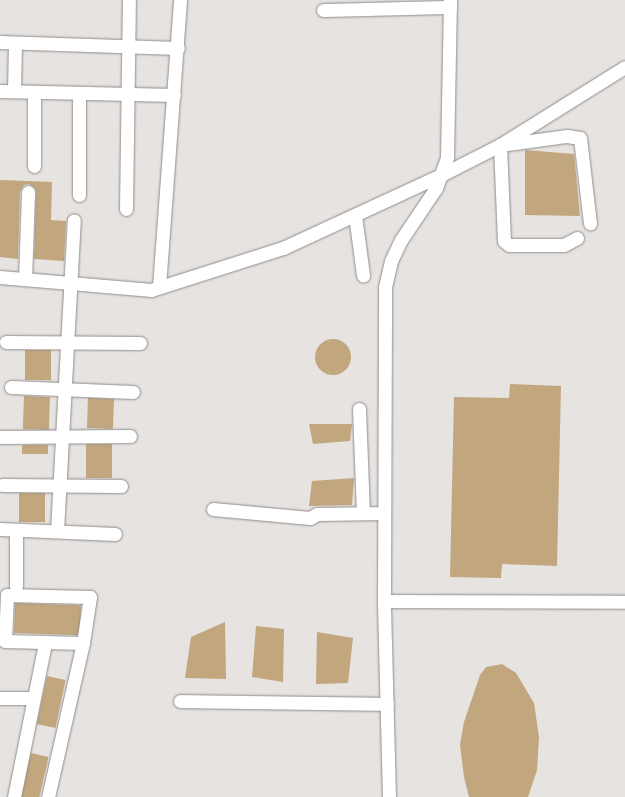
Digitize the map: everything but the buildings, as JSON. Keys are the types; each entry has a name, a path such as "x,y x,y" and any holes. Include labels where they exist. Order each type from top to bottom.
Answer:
{"street":[{"path":"126,209 129,0"},
{"path":"159,287 178,48 180,0"},
{"path":"323,10 450,3 449,140 443,174 401,240 391,261 385,287 384,601 389,797"},
{"path":"0,42 178,48"},
{"path":"14,91 16,43"},
{"path":"0,277 151,290 283,248 443,174 500,145 625,67"},
{"path":"0,91 174,95"},
{"path":"34,92 34,166"},
{"path":"79,93 79,195"},
{"path":"500,145 567,136 580,138 590,223"},
{"path":"500,145 504,242 509,245 564,245 577,238"},
{"path":"25,279 28,192"},
{"path":"355,215 363,275"},
{"path":"57,531 72,283 74,220"},
{"path":"6,342 140,343"},
{"path":"11,387 65,388 133,392"},
{"path":"359,409 364,513"},
{"path":"0,437 130,436"},
{"path":"2,485 121,486"},
{"path":"213,509 310,518 317,514 384,513"},
{"path":"0,529 115,534"},
{"path":"16,530 16,586"},
{"path":"48,797 83,643 90,597 7,595 2,644 44,642 83,643"},
{"path":"384,601 625,602"},
{"path":"14,797 44,642"},
{"path":"0,698 32,698"},
{"path":"180,701 387,704"}]}
